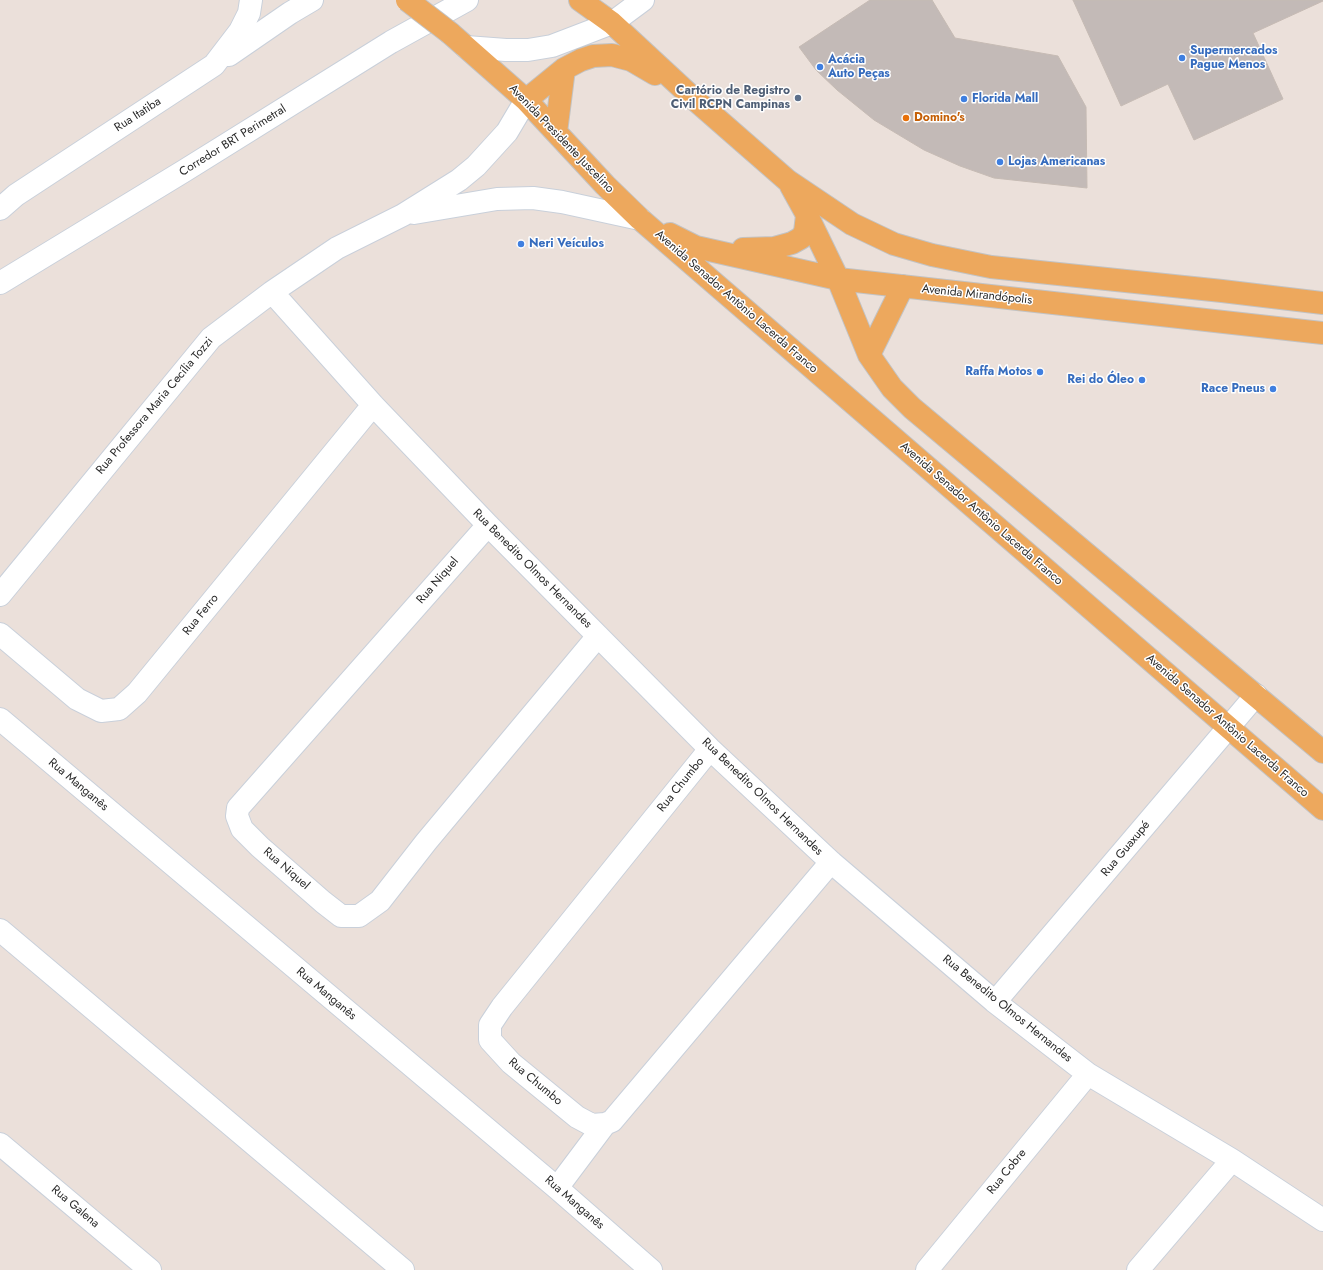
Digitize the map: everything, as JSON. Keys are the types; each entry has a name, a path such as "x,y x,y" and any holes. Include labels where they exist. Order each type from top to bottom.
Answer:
{"main road":[{"name":"Avenida Presidente Juscelino","path":"407,0 450,33 526,100 605,185 640,219"},
{"path":"580,0 612,23 693,98 788,181 852,224 894,244 932,255 991,267 1323,303"},
{"path":"526,100 564,69 581,60 593,56 612,55 631,60 693,98"},
{"path":"556,132 564,69"},
{"path":"788,181 808,215 838,279 869,355 892,388 912,408 1323,752"},
{"path":"696,247 743,249 774,248 792,243 801,238 805,232 808,215"},
{"name":"Avenida Mirandópolis","path":"640,219 696,247 838,279 1323,333"},
{"name":"Avenida Senador Antônio Lacerda Franco","path":"640,219 1323,809"},
{"path":"869,355 903,286"}],"street":[{"name":"Rua Itatiba","path":"0,209 16,195 214,65 240,31 249,13 251,0"},
{"path":"214,65 265,29 312,0"},
{"name":"Corredor BRT Perimetral","path":"0,283 184,171 391,42 467,0"},
{"path":"466,47 528,50 552,46 612,23 643,0"},
{"name":"Rua Professora Maria Cecília Tozzi","path":"0,595 211,338 272,292 337,248 403,215 459,180 476,166 507,132 526,100"},
{"name":"Rua Professora Maria Cecília Tozzi","path":"403,215 497,199 533,198 562,202 640,219"},
{"name":"Rua Benedito Olmos Hernandes","path":"272,292 372,405 488,525 710,749 831,862 995,1002 1088,1074 1232,1160 1323,1220"},
{"name":"Rua Ferro","path":"0,634 77,699 101,711 119,709 142,687 372,405"},
{"name":"Rua Niquel","path":"488,525 238,808 237,816 242,828 260,847 317,897 342,916 359,916 380,901 426,842 598,636"},
{"name":"Rua Guaxupé","path":"995,1002 1256,695"},
{"name":"Rua Manganês","path":"0,719 557,1188 651,1270"},
{"name":"Rua Chumbo","path":"605,1124 592,1125 577,1117 511,1063 490,1040 490,1025 502,1007 710,749"},
{"path":"557,1188 605,1124 612,1121 831,862"},
{"path":"0,930 403,1270"},
{"name":"Rua Cobre","path":"927,1270 1088,1074"},
{"name":"Rua Galena","path":"0,1144 150,1270"},
{"path":"1138,1270 1232,1160"}],"building":[{"name":"Florida Mall","path":"870,0 932,0 955,38 1058,56 1086,107 1087,188 994,178 960,166 924,150 874,120 837,90 816,70 799,47"},
{"name":"Supermercados Pague Menos","path":"1073,0 1323,1 1253,33 1283,99 1194,140 1168,84 1121,106"}],"place":[{"name":"Supermercados Pague Menos","path":"1182,58"},
{"name":"Acácia Auto Peças","path":"820,67"},
{"name":"Cartório de Registro Civil RCPN Campinas","path":"798,98"},
{"name":"Florida Mall","path":"964,99"},
{"name":"Domino's","path":"906,118"},
{"name":"Lojas Americanas","path":"1000,162"},
{"name":"Neri Veículos","path":"521,244"},
{"name":"Raffa Motos","path":"1040,372"},
{"name":"Rei do Óleo","path":"1142,380"},
{"name":"Race Pneus","path":"1273,389"}]}
